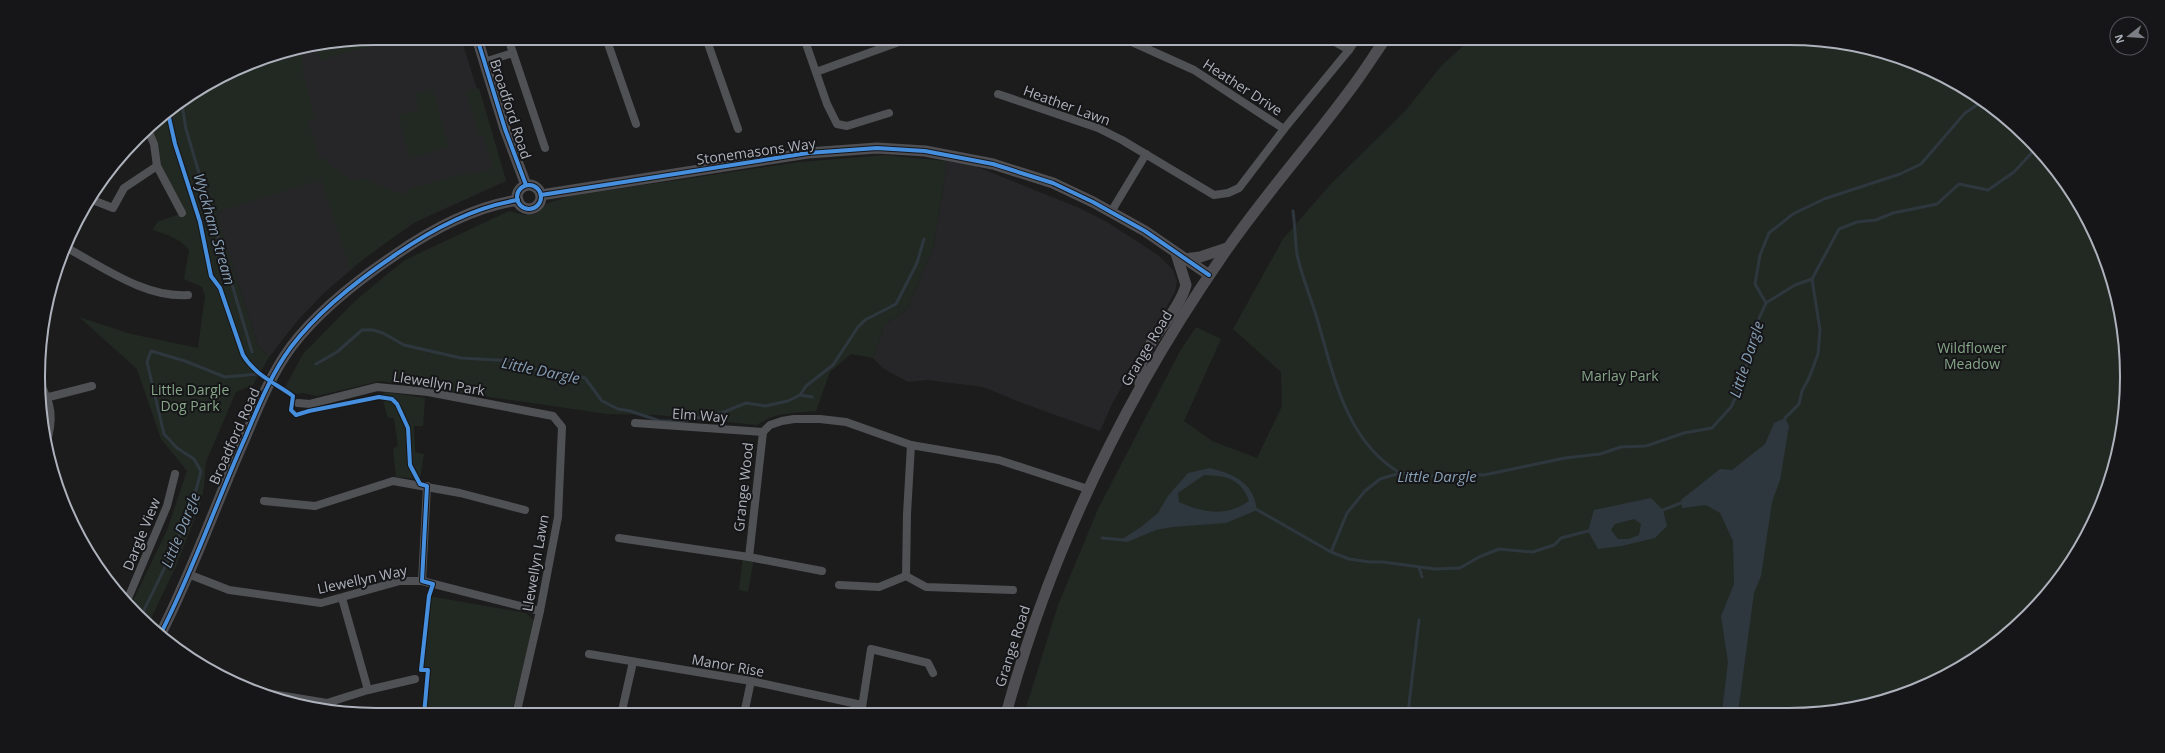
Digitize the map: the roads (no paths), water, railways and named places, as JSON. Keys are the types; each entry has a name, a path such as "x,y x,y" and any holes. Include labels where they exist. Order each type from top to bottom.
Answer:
{"street":[{"name":"Broadford Road","path":"479,45 517,162 526,185"},
{"path":"510,45 545,148"},
{"path":"608,45 636,124"},
{"path":"708,45 738,129"},
{"path":"806,45 827,104 837,124 847,126 889,113"},
{"path":"816,72 889,45"},
{"name":"Heather Drive","path":"1139,45 1194,70 1284,129"},
{"path":"1340,45 1349,50"},
{"path":"1284,129 1352,45"},
{"name":"Grange Road","path":"1008,708 1024,650 1088,489 1140,385 1227,248 1351,89 1381,45"},
{"path":"484,62 513,53"},
{"name":"Heather Lawn","path":"998,94 1098,128 1146,154 1214,195 1228,194 1239,188 1284,129"},
{"path":"150,135 154,144 157,166 182,213"},
{"name":"Stonemasons Way","path":"541,195 808,154 877,148 925,151 993,164 1053,183 1111,212 1145,232 1209,276"},
{"path":"1111,212 1146,154"},
{"path":"95,202 113,208 124,188 157,166"},
{"path":"526,185 534,186 541,195 538,205 532,209 521,206 518,200 518,192 526,185"},
{"name":"Broadford Road","path":"162,629 188,574 224,485 266,388 291,347 327,308 372,271 420,238 492,205 518,200"},
{"path":"1140,385 1140,370 1147,352 1177,303 1186,285 1180,256 1200,257 1227,248"},
{"path":"70,250 129,281 175,296 188,295"},
{"path":"49,398 92,386"},
{"name":"Llewellyn Park","path":"298,403 310,404 377,387 428,392 553,416"},
{"path":"46,393 49,398 51,416 49,427"},
{"name":"Llewellyn Lawn","path":"518,708 540,611 558,517 562,427 553,416"},
{"name":"Grange Wood","path":"749,557 763,432 770,425 782,421 820,419 846,422 911,445 999,460 1088,489"},
{"name":"Elm Way","path":"635,423 763,432"},
{"path":"906,576 907,514 911,445"},
{"name":"Dargle View","path":"129,597 167,506 176,474"},
{"path":"264,501 315,506 393,481 427,486 525,510"},
{"path":"422,581 427,486"},
{"path":"619,538 749,557 822,571"},
{"name":"Llewellyn Way","path":"188,574 229,590 321,603 400,581 422,581 540,611"},
{"path":"839,585 879,586 906,576 926,587 1013,590"},
{"path":"342,598 368,690"},
{"path":"862,708 871,649 928,663 933,673"},
{"name":"Manor Rise","path":"589,654 751,681 862,705"},
{"path":"622,708 633,662"},
{"path":"292,697 327,703 368,690 415,679"},
{"path":"745,708 751,681"}],"waterway":[{"name":"Little Dargle","path":"1766,303 1755,284 1760,255 1769,233 1793,214 1824,199 1900,174 1921,164 1965,113 1978,105"},
{"name":"Wyckham Stream","path":"183,108 186,129 252,352"},
{"name":"Little Dargle","path":"1254,508 1331,552 1347,513 1365,491 1380,479 1400,473 1429,476 1459,474 1484,475 1565,458 1600,454 1621,447 1646,446 1684,433 1712,428 1731,407 1741,386 1757,323 1766,303 1795,285 1812,279 1839,229 1857,222 1876,220 1893,213 1937,204 1959,184 1988,190 2014,172 2032,152"},
{"path":"1293,211 1296,249 1299,262 1336,382 1344,403 1354,424 1366,443 1381,459 1400,473"},
{"path":"800,395 806,386 833,365 858,327 865,320 896,304 917,263 924,239"},
{"path":"1785,418 1799,404 1802,391 1809,378 1818,354 1820,330 1812,279"},
{"name":"Little Dargle","path":"316,364 337,352 362,330 373,330 383,333 404,345 461,358 515,361 532,369 563,372 585,378 602,401 618,409 630,411 660,421 684,421 724,412 746,403 765,406 788,401 800,395 812,397"},
{"name":"Little Dargle","path":"143,612 166,565 190,509 201,471 194,459 177,448 164,434 147,362 151,351 185,361 225,377 258,374"},
{"path":"1663,510 1681,503"},
{"path":"1331,552 1349,559 1370,562 1383,562 1435,569 1460,568 1479,557 1499,549 1533,552 1554,545 1561,538 1588,531"},
{"name":"Little Dargle","path":"1102,538 1124,540"},
{"path":"1419,567 1422,577"},
{"path":"1409,708 1419,620"}],"park label":[{"name":"Wildflower Meadow","path":"1972,356"},
{"name":"Marlay Park","path":"1620,375"},
{"name":"Little Dargle Dog Park","path":"190,398"}]}
